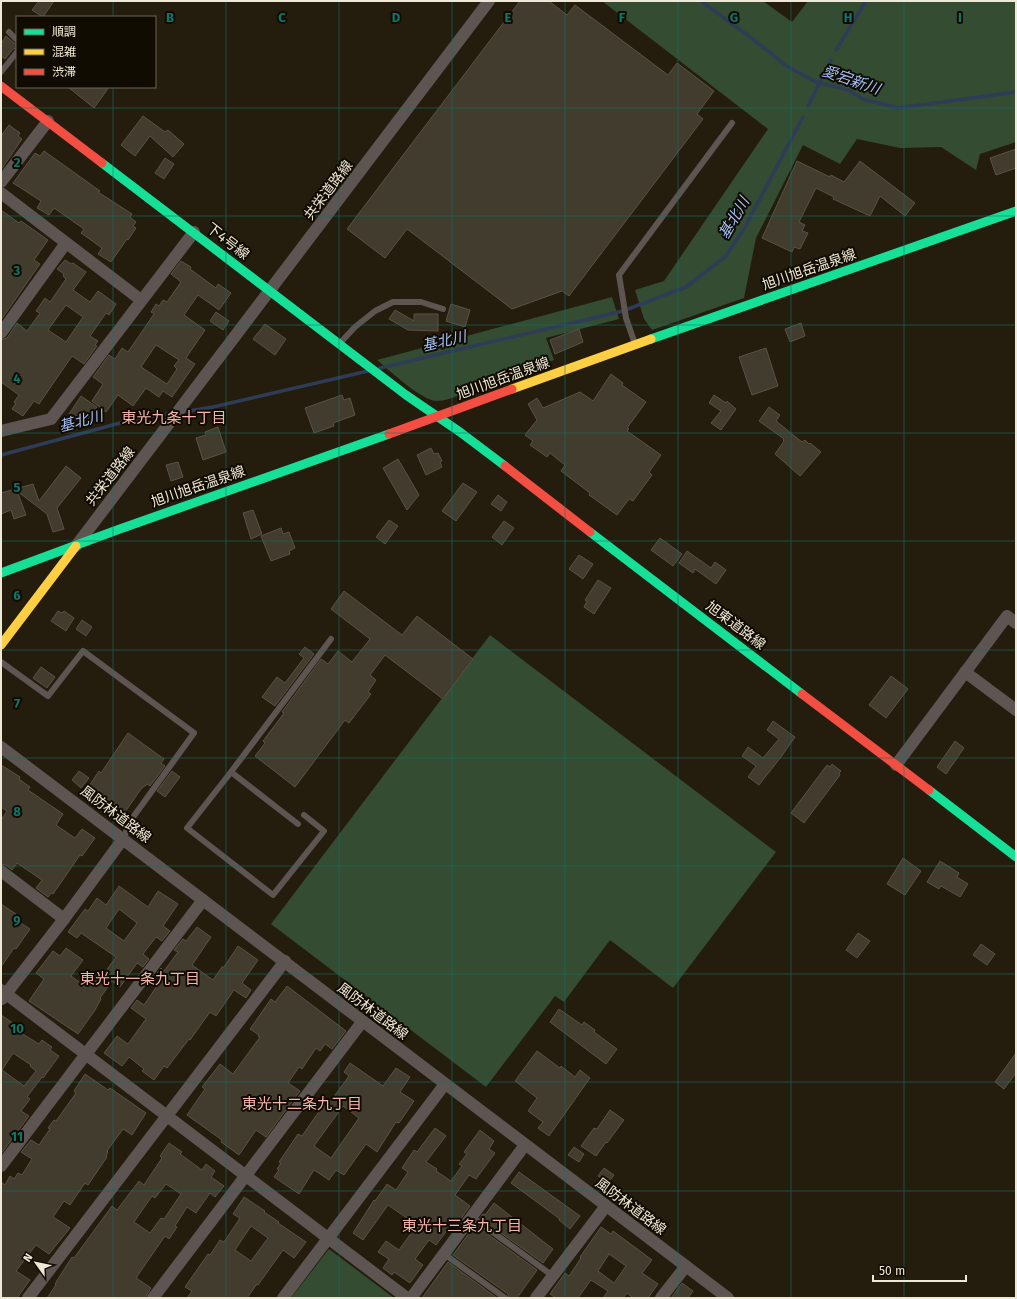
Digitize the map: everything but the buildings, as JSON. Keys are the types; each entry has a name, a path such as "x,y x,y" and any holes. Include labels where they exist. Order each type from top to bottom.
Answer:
{"street":[{"name":"共栄道路線","path":"76,546 104,507 168,426 489,1"},
{"name":"下4号線","path":"1,86 406,395 438,417"},
{"path":"1,182 48,121"},
{"path":"1,193 141,300"},
{"name":"旭川旭岳温泉線","path":"1,573 124,527 438,417 530,382 1016,211"},
{"path":"2,428 51,420 194,232"},
{"path":"1,333 66,243"},
{"name":"旭東道路線","path":"438,417 466,436 1016,856"},
{"path":"1,645 76,546"},
{"path":"896,765 1007,616 1016,623"},
{"path":"965,672 1016,710"},
{"name":"風防林道路線","path":"1,747 728,1298"},
{"path":"123,839 64,919 3,994 86,1054 407,1298"},
{"path":"1,872 64,919"},
{"path":"1,1166 203,900"},
{"path":"28,1298 285,961"},
{"path":"153,1298 362,1022"},
{"path":"283,1298 445,1084"},
{"path":"411,1298 525,1145"},
{"path":"536,1298 606,1206"},
{"path":"661,1298 686,1266"}],"lane":[{"path":"8,32 16,39"},
{"path":"1,72 16,53"},
{"path":"635,345 622,302 619,275 732,124"},
{"path":"340,344 355,327 374,311 393,302 421,302 443,309"},
{"path":"304,815 324,831 273,896 187,828 331,639"},
{"path":"1,662 48,696 83,651 194,733 131,820 123,839"},
{"path":"231,772 298,824"},
{"path":"472,1217 553,1276"},
{"path":"444,1254 504,1298"}],"green space":[{"path":"602,1 763,1 792,22 808,1 1016,1 1016,142 980,154 976,170 941,147 900,148 857,139 840,164 803,145 756,238 744,298 652,330 644,319 635,290 664,281 768,129"},
{"path":"612,297 619,319 546,338 554,360 449,399 436,401 422,396 405,384 377,360"},
{"path":"490,635 776,852 673,988 610,940 564,1002 555,996 486,1087 271,924"},
{"path":"329,1249 394,1298 291,1298"}],"waterway":[{"name":"愛宕新川","path":"701,1 785,65 816,82 848,90 863,99 898,108 1016,92"},
{"name":"基北川","path":"836,50 866,1"},
{"name":"愛宕新川","path":"808,106 831,60"},
{"name":"基北川","path":"380,368 623,311 686,287 726,256 745,227 803,117"},
{"name":"基北川","path":"183,412 213,407 368,371"},
{"name":"基北川","path":"1,455 135,419 173,413"}],"traffic: fast":[{"path":"102,163 406,395 460,432 505,466"},
{"path":"651,339 1016,211"},
{"path":"1,573 117,530 389,434"},
{"path":"590,532 802,694"},
{"path":"929,790 1016,857"}],"traffic: slow":[{"path":"512,389 651,339"},
{"path":"1,645 76,546"}],"traffic: jam":[{"path":"1,86 102,163"},
{"path":"389,434 512,389"},
{"path":"505,466 590,532"},
{"path":"802,694 929,790"}],"district":[{"name":"東光九条十丁目","path":"174,418"},
{"name":"東光十一条九丁目","path":"140,979"},
{"name":"東光十二条九丁目","path":"302,1104"},
{"name":"東光十三条九丁目","path":"462,1226"}]}
